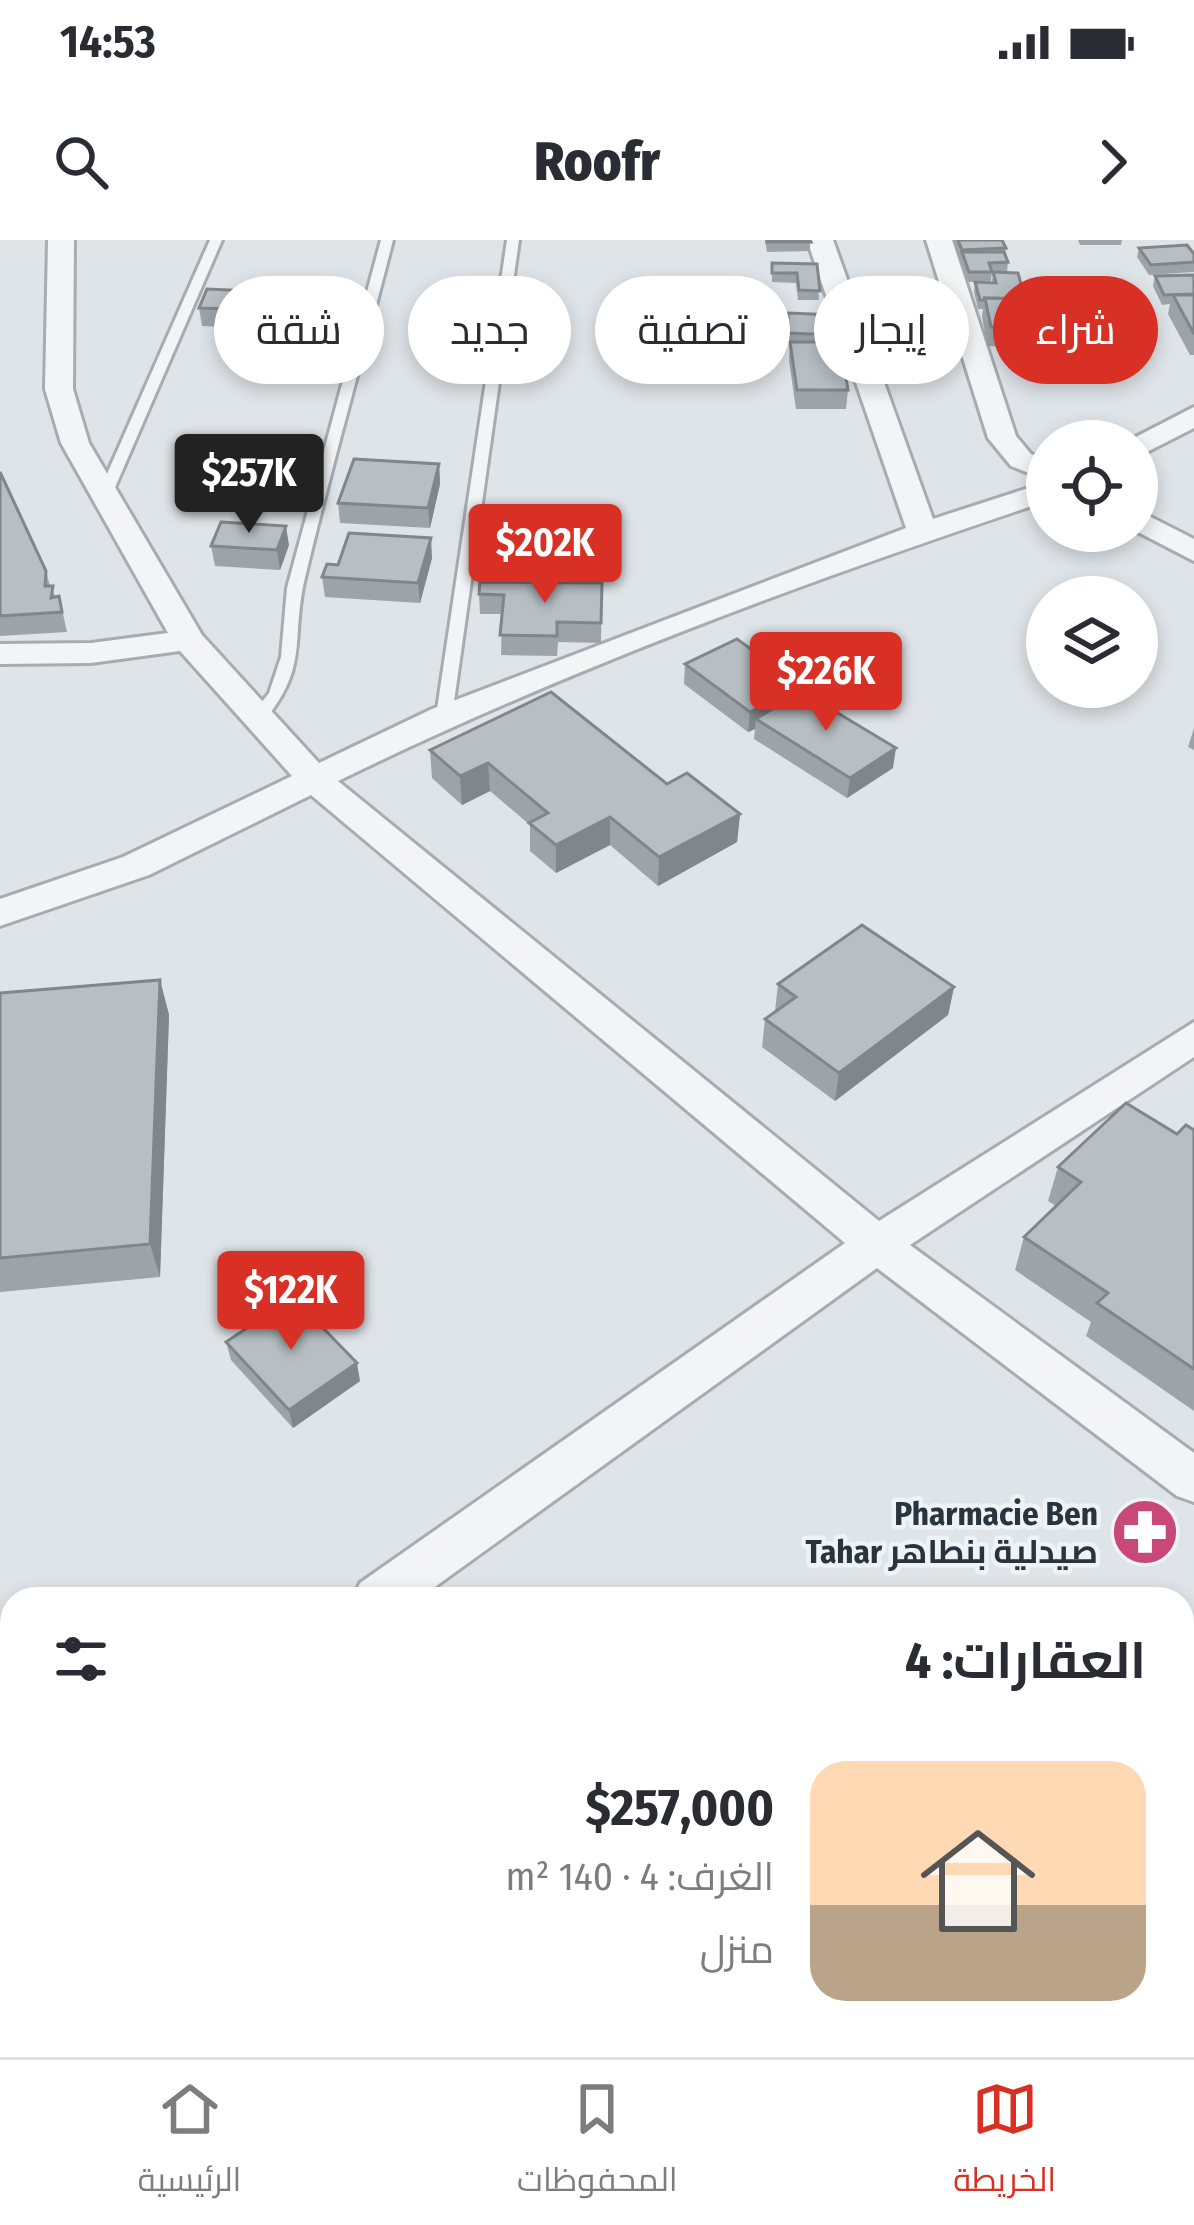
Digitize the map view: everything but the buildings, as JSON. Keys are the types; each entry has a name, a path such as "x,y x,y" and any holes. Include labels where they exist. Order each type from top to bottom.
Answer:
{"street":[{"path":"61,240 58,389 75,443 188,640 317,782 877,1244 1194,1481"},
{"path":"820,240 923,532"},
{"path":"939,240 1002,438 1026,462"},
{"path":"1158,436 1194,416"},
{"path":"0,913 136,866 317,782 444,716 923,532 1026,498"},
{"path":"1158,531 1194,552"},
{"path":"0,654 91,653 188,640"},
{"path":"395,1587 877,1244 1194,1037"}],"lane":[{"path":"103,499 216,240"},
{"path":"258,717 278,694 289,657 295,588 387,240"},
{"path":"444,716 514,240"}],"place":[{"name":"Pharmacie Ben Tahar صيدلية بنطاهر","path":"1145,1532"}]}
